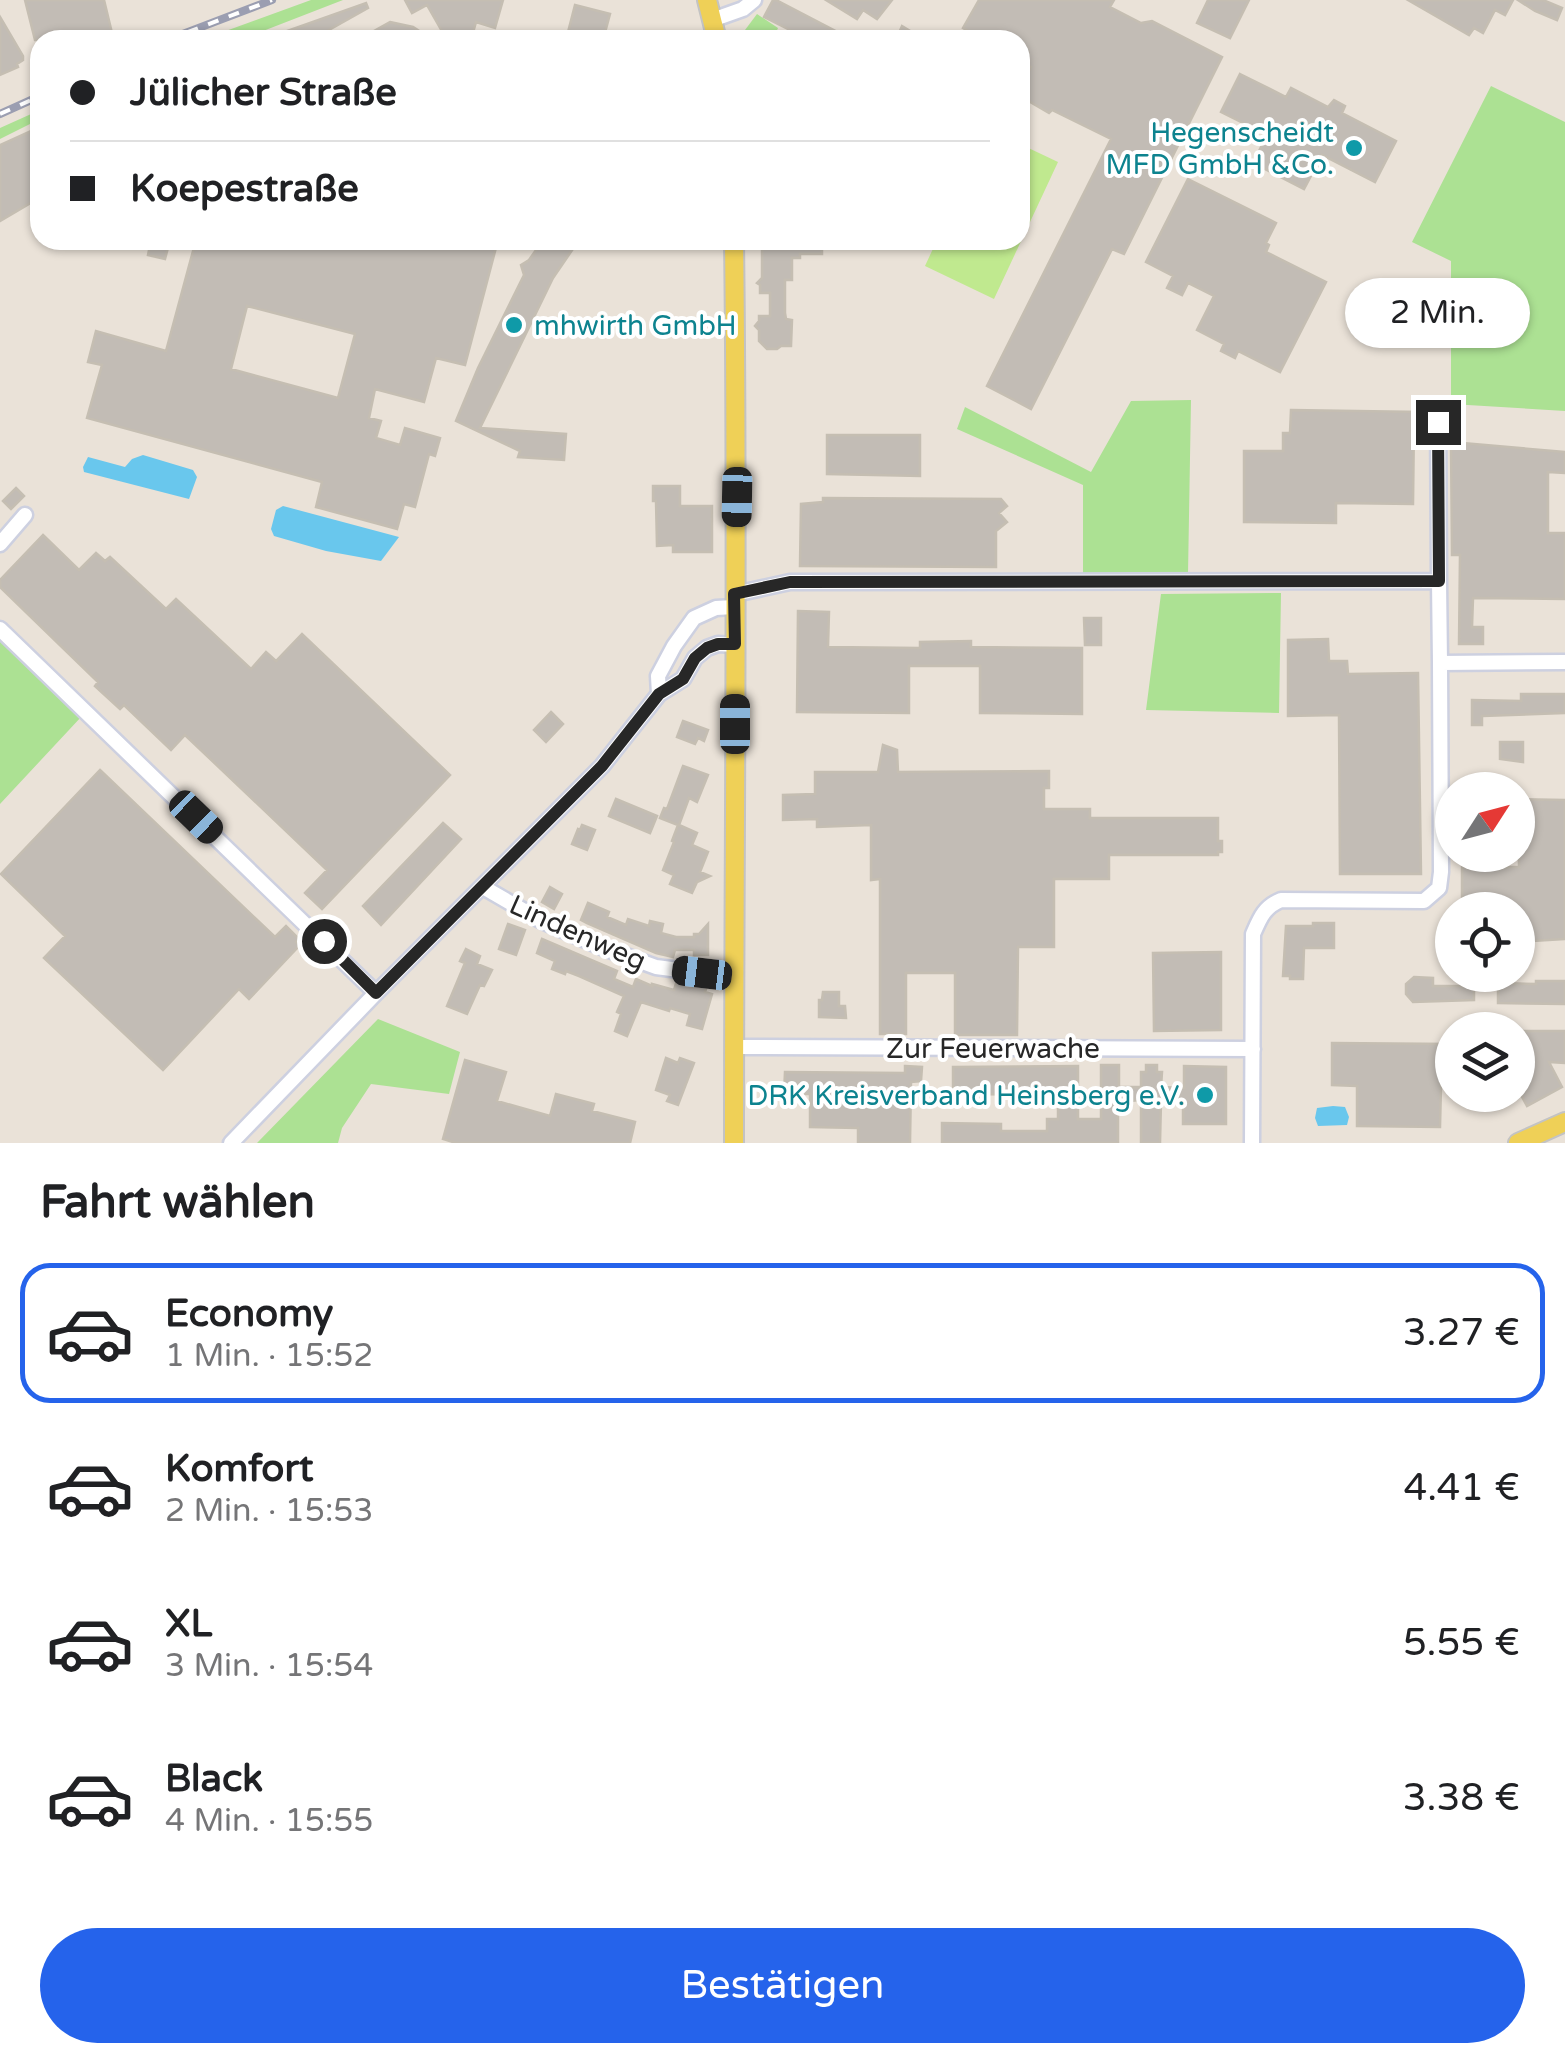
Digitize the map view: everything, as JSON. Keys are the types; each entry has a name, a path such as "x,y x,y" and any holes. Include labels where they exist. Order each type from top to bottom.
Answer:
{"main road":[{"path":"707,0 714,30"},
{"path":"734,250 734,1143"},
{"path":"1518,1143 1565,1122"}],"street":[{"path":"712,20 743,9 754,0"},
{"path":"1262,1143 1252,1136 1252,934 1260,916 1269,905 1282,900 1424,901 1439,888 1438,405"},
{"path":"0,544 25,515"},
{"path":"659,694 658,676 694,618 790,582 1439,581"},
{"path":"0,629 376,993"},
{"path":"231,1143 602,766 659,694 683,679 695,658 718,644 735,644"},
{"path":"1440,663 1565,662"},
{"name":"Lindenweg","path":"483,887 540,920 656,967 702,973 717,969 735,971"},
{"name":"Zur Feuerwache","path":"734,1047 1253,1049"}],"green space":[{"path":"311,0 343,0 266,30 228,30"},
{"path":"757,14 778,28 777,30 745,30"},
{"path":"1491,86 1565,122 1565,411 1451,404 1451,261 1412,242"},
{"path":"30,114 30,124 0,139 0,128"},
{"path":"1030,149 1058,162 1030,222"},
{"path":"932,250 1017,250 994,299 925,266"},
{"path":"1191,400 1188,574 1083,574 1083,485 957,429 965,407 1091,472 1131,401"},
{"path":"1281,593 1279,713 1146,710 1161,594"},
{"path":"0,638 82,716 0,804"},
{"path":"378,1019 460,1052 449,1094 371,1084 342,1128 338,1143 257,1143"}],"water":[{"path":"143,455 193,470 197,477 189,499 84,472 88,457 125,467"},
{"path":"283,506 399,537 381,561 326,551 274,536 271,529 276,510"},
{"path":"1345,1107 1347,1125 1318,1126 1317,1108"}],"building":[{"path":"25,0 104,0 111,30 32,30"},
{"path":"405,0 503,0 495,28 476,22 474,30 441,30 427,5 412,13"},
{"path":"776,0 834,30 790,30 764,17"},
{"path":"826,0 892,0 877,19 863,10 857,19"},
{"path":"979,0 1114,0 1110,7 1141,23 1152,21 1222,57 1124,254 1112,249 1031,409 987,386 1111,139 1030,102 1030,30 963,28"},
{"path":"1208,0 1249,0 1230,38 1197,23"},
{"path":"1408,0 1513,0 1505,15 1495,10 1483,33 1474,28 1469,35"},
{"path":"1518,0 1543,0 1562,8 1557,20"},
{"path":"366,3 368,8 329,30 290,30"},
{"path":"575,5 610,14 606,30 569,30"},
{"path":"0,17 23,60 18,67 0,75"},
{"path":"390,22 418,30 376,30"},
{"path":"1240,74 1286,97 1291,88 1328,107 1334,100 1345,106 1342,113 1396,141 1375,182 1322,155 1304,189 1253,163 1267,135 1221,112"},
{"path":"30,132 30,203 0,221 0,145"},
{"path":"1188,179 1276,223 1266,252 1326,282 1280,372 1238,351 1235,358 1221,351 1224,344 1197,330 1214,296 1188,283 1182,295 1167,288 1173,276 1146,262"},
{"path":"149,250 167,250 165,259 148,255"},
{"path":"193,250 495,250 465,365 436,358 424,402 375,389 369,418 381,421 376,438 400,445 405,428 440,438 435,456 429,454 415,507 404,504 397,529 316,507 322,482 87,418 102,365 88,362 96,331 166,351","holes":["247,306 355,334 338,398 231,369"]},
{"path":"536,250 572,250 553,278 480,428 566,434 564,460 518,457 520,451 456,421 524,275 521,265"},
{"path":"762,250 822,250 822,254 792,258 792,280 785,280 786,319 792,320 791,346 767,349 759,341 755,326 759,316 770,316 770,293 760,293 757,283 762,278"},
{"path":"1291,410 1421,412 1421,423 1414,422 1413,504 1336,503 1336,523 1244,522 1244,451 1283,451 1283,433 1290,433"},
{"path":"827,435 920,435 920,476 827,474"},
{"path":"1451,442 1565,452 1565,473 1548,472 1548,533 1565,533 1565,599 1473,598 1472,627 1483,627 1483,644 1459,644 1460,555 1452,555"},
{"path":"653,486 680,486 680,506 712,506 712,552 673,552 673,545 657,546"},
{"path":"16,488 24,496 11,509 3,501"},
{"path":"823,498 1001,499 1007,506 999,513 1007,522 996,531 996,567 800,566 801,504 823,502"},
{"path":"43,535 79,570 96,553 105,561 110,557 166,609 176,599 251,669 266,652 276,661 302,634 450,775 322,909 305,893 327,870 185,735 171,750 124,705 120,709 95,686 98,682 0,587 0,580"},
{"path":"798,611 829,612 828,647 920,648 920,642 971,641 971,647 1082,648 1082,714 980,713 980,666 909,666 909,713 797,712"},
{"path":"1084,618 1101,618 1101,645 1085,645"},
{"path":"1328,639 1329,661 1347,661 1348,674 1418,673 1421,874 1340,874 1339,715 1288,716 1288,640"},
{"path":"1521,694 1565,694 1565,713 1482,716 1482,725 1472,725 1472,700 1521,701"},
{"path":"551,712 563,724 546,742 534,730"},
{"path":"683,721 708,730 704,741 698,738 695,744 677,737"},
{"path":"1500,742 1523,742 1523,762 1500,759"},
{"path":"883,745 897,750 898,772 1049,771 1044,809 1090,809 1090,818 1218,818 1222,852 1109,855 1109,879 1054,879 1054,947 1018,947 1017,1035 955,1035 955,973 906,973 906,1034 880,1034 880,879 871,880 871,825 817,827 817,819 783,820 783,795 815,794 815,772 878,772"},
{"path":"683,766 708,775 697,802 689,798 679,825 697,833 692,845 708,852 700,872 710,876 697,882 692,893 670,884 674,875 663,870 678,825 660,818"},
{"path":"100,770 275,937 286,926 299,939 296,942 300,945 249,999 239,989 163,1070 44,958 65,936 1,874"},
{"path":"616,799 657,816 650,833 609,816"},
{"path":"1535,799 1565,800 1565,939 1535,941 1535,892 1462,892 1462,872 1535,872"},
{"path":"443,823 461,839 381,925 363,906"},
{"path":"582,825 595,830 587,850 572,844"},
{"path":"550,887 562,894 554,909 542,902"},
{"path":"588,903 626,925 628,919 649,926 650,921 663,924 661,933 676,937 694,937 708,924 708,955 694,955 694,950 675,950 673,957 656,953 581,920"},
{"path":"1334,923 1334,948 1304,948 1303,979 1283,976 1286,926"},
{"path":"508,924 525,930 516,955 499,949"},
{"path":"542,939 617,971 614,979 633,987 636,979 674,990 677,980 707,986 705,992 712,994 702,1029 687,1025 690,1014 641,1002 627,1036 615,1031 624,996 566,971 565,974 552,969 555,961 537,953"},
{"path":"466,949 480,956 477,964 492,970 484,986 480,985 467,1014 447,1006 465,963 460,961"},
{"path":"1221,952 1221,1030 1154,1031 1153,953"},
{"path":"1414,977 1433,978 1435,992 1474,992 1474,1000 1413,1002 1406,994 1406,984"},
{"path":"1565,981 1565,1004 1498,1003 1498,992 1535,992 1536,984"},
{"path":"823,992 839,992 839,1006 845,1006 846,1018 819,1017"},
{"path":"1535,1031 1565,1031 1565,1063 1549,1062 1562,1087 1535,1102"},
{"path":"1332,1043 1435,1044 1435,1112 1440,1112 1440,1127 1357,1126 1357,1086 1332,1085"},
{"path":"666,1058 694,1063 678,1105 667,1101 670,1095 656,1090"},
{"path":"465,1060 506,1072 497,1101 550,1116 556,1094 594,1104 592,1111 635,1122 630,1143 456,1143 443,1139"},
{"path":"1101,1065 1119,1065 1119,1087 1141,1087 1141,1072 1146,1072 1146,1065 1157,1065 1157,1072 1162,1072 1161,1087 1184,1088 1184,1066 1226,1067 1226,1124 1183,1124 1183,1102 1161,1101 1160,1143 1141,1143 1141,1100 1118,1102 1118,1143 942,1143 942,1123 1001,1124 1001,1131 1047,1131 1047,1119 1058,1119 1058,1095 953,1094 953,1067 1078,1066 1078,1119 1101,1119"},
{"path":"905,1066 922,1067 921,1081 911,1082 910,1143 858,1143 858,1128 810,1127 810,1094 784,1094 785,1072 905,1073"}],"railway":[{"path":"193,30 272,0"},
{"path":"0,114 30,100"}],"place":[{"name":"Hegenscheidt MFD GmbH &Co.","path":"1354,148"},
{"name":"mhwirth GmbH","path":"514,325"},
{"name":"DRK Kreisverband Heinsberg e.V.","path":"1205,1095"}],"route":[{"path":"324,941 376,993 602,766 659,694 683,679 695,658 718,644 735,644 734,594 790,582 1439,581 1438,422"}]}
